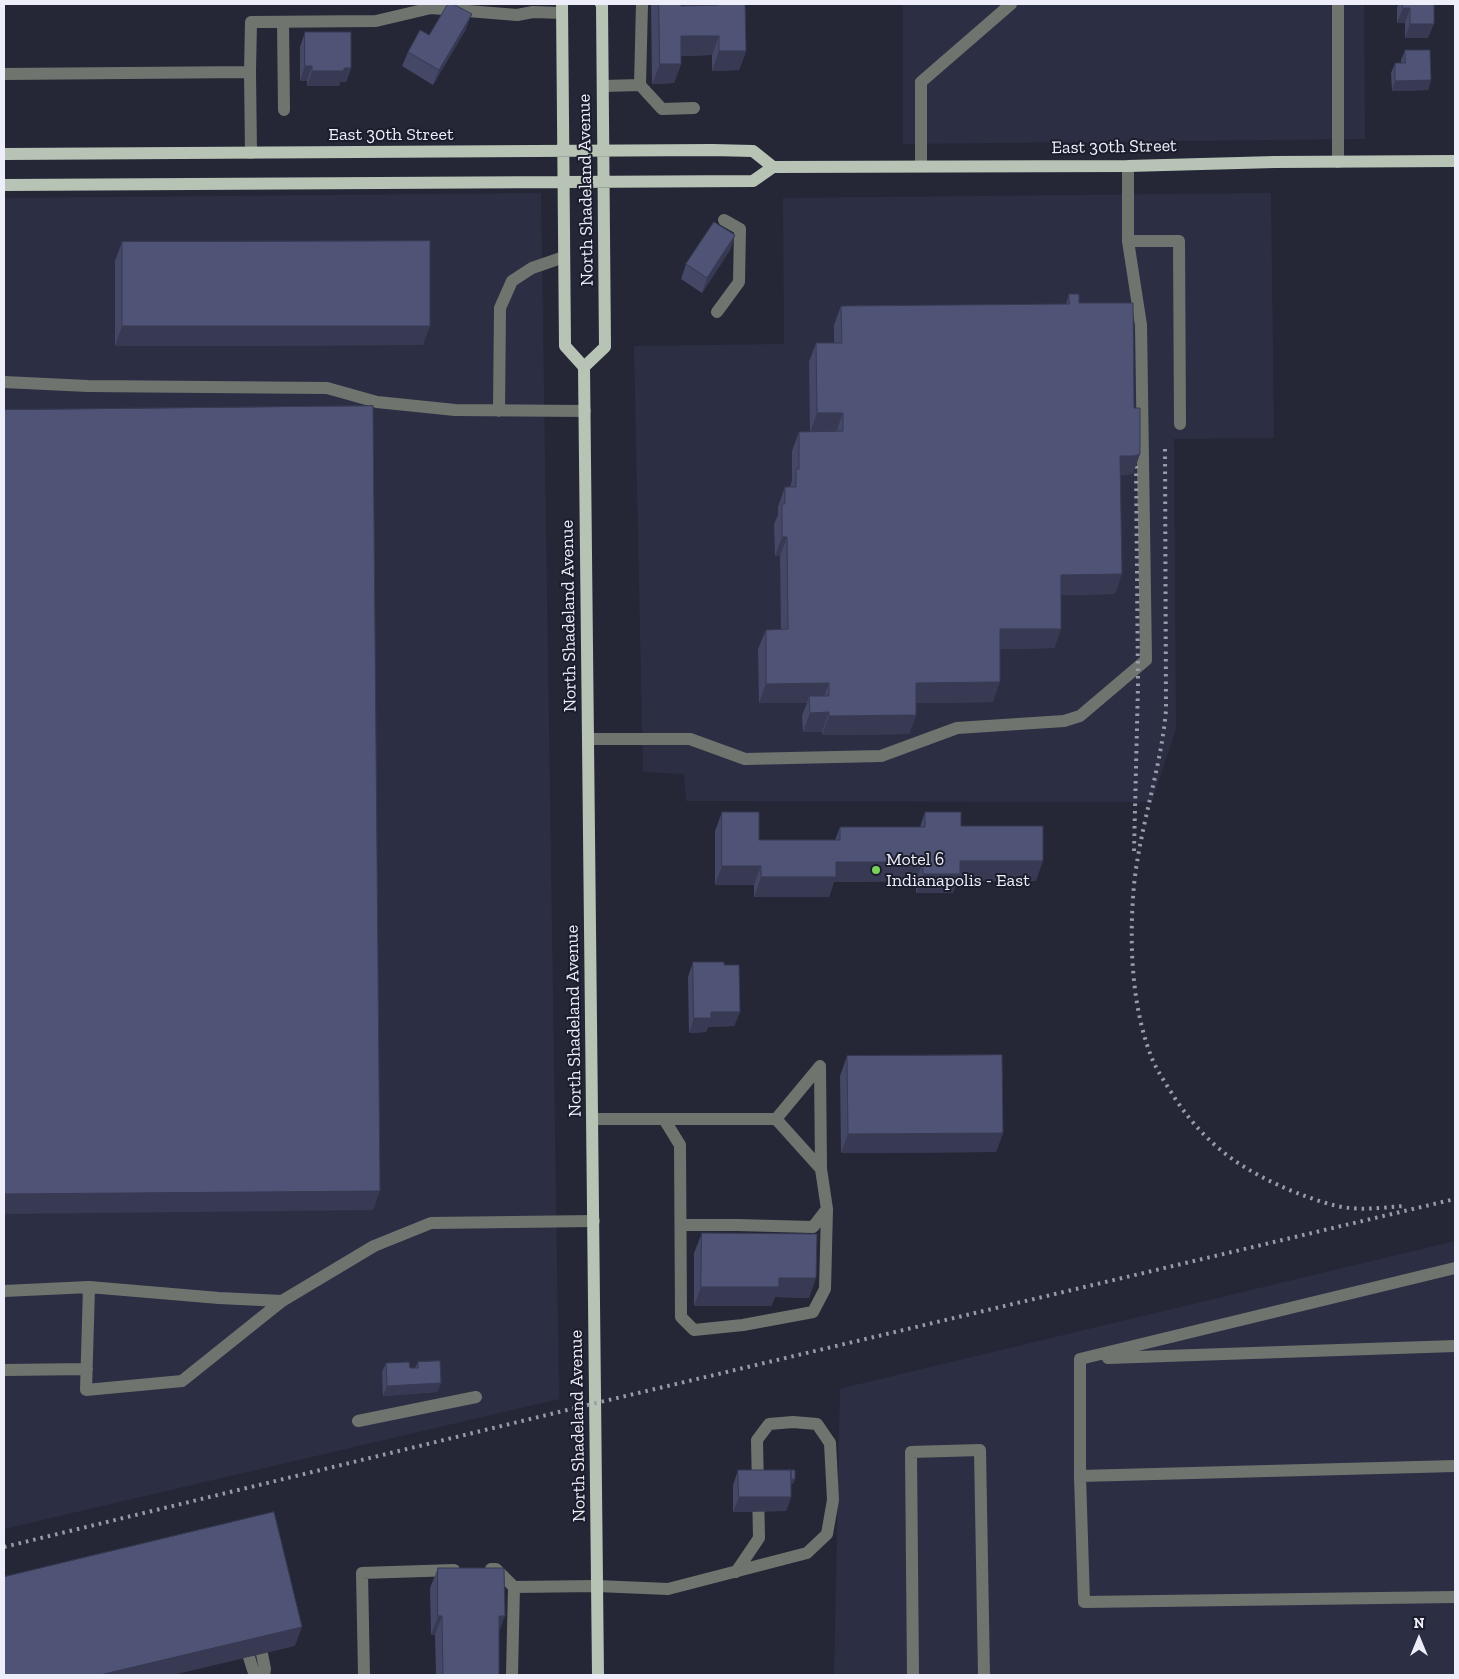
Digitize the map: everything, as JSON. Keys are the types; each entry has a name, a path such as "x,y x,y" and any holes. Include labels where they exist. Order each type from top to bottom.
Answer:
{"main road":[{"name":"North Shadeland Avenue","path":"584,367 605,347 601,4"},
{"name":"North Shadeland Avenue","path":"562,8 565,346 584,367 585,411 598,1675"},
{"name":"East 30th Street","path":"4,154 753,151 773,167 1128,166 1275,162 1455,161"},
{"path":"4,185 753,181 773,167"}],"lane":[{"path":"642,4 640,85 662,109 694,108"},
{"path":"921,166 921,82 1011,4"},
{"path":"1338,4 1338,162"},
{"path":"251,153 251,22 376,21 431,8 517,15 562,8"},
{"path":"283,22 284,110"},
{"path":"4,74 250,72"},
{"path":"603,86 640,85"},
{"path":"588,739 690,740 745,759 881,756 957,728 1064,721 1080,716 1146,660 1141,324 1128,241 1128,166"},
{"path":"717,312 739,282 740,229 724,220"},
{"path":"1128,241 1179,241 1180,424"},
{"path":"500,411 500,308 512,281 532,268 564,257"},
{"path":"4,382 88,386 327,388 377,402 455,410 585,411"},
{"path":"664,1119 680,1145 681,1317 694,1330 743,1325 813,1312 825,1288 827,1209 821,1169 820,1066 776,1118"},
{"path":"592,1119 776,1118 821,1169"},
{"path":"798,1241 813,1227 827,1209"},
{"path":"90,1287 86,1390 182,1381 282,1301 374,1246 431,1223 594,1222"},
{"path":"681,1225 813,1227"},
{"path":"737,1225 748,1236"},
{"path":"1080,1359 1455,1268"},
{"path":"4,1291 90,1287 219,1298 282,1301"},
{"path":"1080,1359 1455,1346"},
{"path":"1080,1359 1080,1476 1084,1602 1455,1597"},
{"path":"4,1370 87,1369"},
{"path":"358,1421 476,1397"},
{"path":"364,1675 362,1573 496,1569 514,1587 597,1586 668,1589 736,1572 807,1553 827,1534 833,1500 830,1443 817,1424 793,1422 769,1424 757,1440 759,1538 736,1572"},
{"path":"913,1675 911,1452 980,1450 984,1675"},
{"path":"1080,1476 1455,1466"},
{"path":"512,1675 514,1587"},
{"path":"257,1675 253,1670 256,1655 265,1669 264,1675"}],"shaded area":[{"path":"903,4 1364,4 1365,139 903,144"},
{"path":"541,193 559,1399 4,1529 4,198"},
{"path":"1271,193 1274,438 1174,439 1176,729 1152,802 686,801 684,774 643,772 634,346 784,344 783,198"},
{"path":"1455,1241 1455,1675 834,1675 840,1390"}],"building":[{"path":"448,4 453,4 472,14 439,70 408,52 420,30 429,35"},
{"path":"659,4 681,4 681,6 745,4 746,51 719,51 719,36 681,36 681,64 660,64"},
{"path":"1403,4 1434,4 1434,24 1410,24 1410,8 1403,8"},
{"path":"305,32 351,32 351,68 344,68 344,71 312,71 312,66 305,66"},
{"path":"1405,50 1430,50 1431,80 1395,81 1395,63 1405,63"},
{"path":"714,222 735,235 707,278 686,264"},
{"path":"430,241 430,326 122,326 122,242"},
{"path":"1069,294 1079,294 1079,303 1133,303 1134,408 1140,408 1140,454 1120,456 1122,574 1061,575 1061,629 1000,629 1000,682 916,683 916,715 829,716 829,712 810,713 809,696 829,696 829,683 766,684 766,630 788,629 787,537 782,537 782,504 785,504 785,487 796,487 796,469 799,469 799,432 843,431 843,413 817,413 816,343 842,343 841,306 1069,304"},
{"path":"373,406 380,1191 4,1194 4,410"},
{"path":"722,812 759,812 759,840 840,840 840,827 925,827 925,812 961,812 961,826 1043,826 1043,861 960,861 960,874 923,874 923,862 836,862 836,877 761,877 761,866 722,866"},
{"path":"693,962 724,962 724,965 739,965 740,1012 711,1012 711,1018 694,1018"},
{"path":"1002,1055 1003,1133 848,1134 847,1056"},
{"path":"702,1233 817,1234 816,1278 779,1278 779,1287 701,1287"},
{"path":"440,1361 441,1383 387,1386 386,1363 409,1362 410,1368 418,1368 418,1362"},
{"path":"738,1470 791,1470 791,1497 739,1497"},
{"path":"791,1470 795,1470 795,1479 791,1479"},
{"path":"274,1512 302,1627 100,1675 4,1675 4,1577"},
{"path":"438,1568 504,1568 505,1616 499,1616 499,1675 443,1675 442,1616 438,1616"}],"railway":[{"path":"1165,449 1166,710 1160,754 1137,863 1132,906 1133,974 1140,1019 1146,1041 1158,1071 1188,1117 1215,1145 1244,1167 1278,1185 1330,1204 1358,1209 1404,1206"},
{"path":"1134,851 1138,685 1136,462"},
{"path":"4,1547 596,1403 1455,1199"}],"place":[{"name":"Motel 6 Indianapolis - East","path":"876,870"}]}
